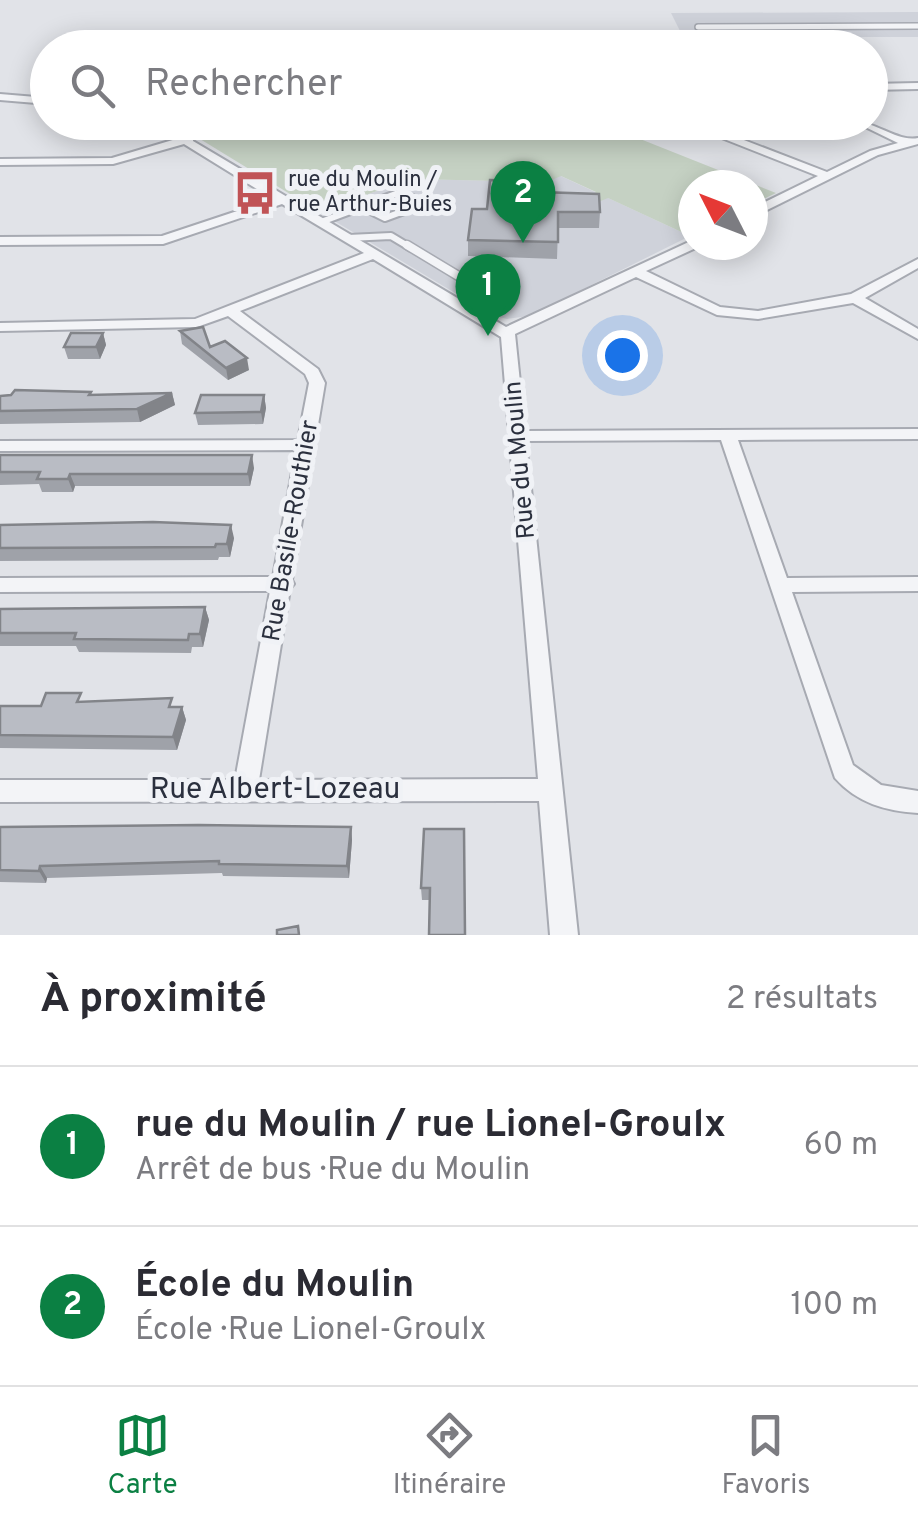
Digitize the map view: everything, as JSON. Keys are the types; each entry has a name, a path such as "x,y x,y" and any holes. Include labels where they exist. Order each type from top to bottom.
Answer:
{"street":[{"path":"888,86 918,86"},
{"path":"0,97 30,100"},
{"path":"888,133 912,142"},
{"path":"0,162 113,161 189,140 506,333 678,252"},
{"path":"733,140 828,176"},
{"path":"768,206 874,154 912,142"},
{"path":"0,241 162,240 284,199"},
{"path":"0,327 174,326 207,321 374,254"},
{"path":"637,272 706,307 732,314 784,313 855,298 918,263"},
{"path":"855,298 918,335"},
{"name":"Rue Basile-Routhier","path":"232,312 315,374 317,386 245,789"},
{"name":"Rue du Moulin","path":"506,333 520,436 564,935"},
{"path":"520,436 918,434"},
{"path":"728,435 843,771 864,790 879,797 918,802"},
{"path":"0,446 307,445"},
{"path":"0,585 284,584"},
{"path":"778,585 918,584"},
{"name":"Rue Albert-Lozeau","path":"0,791 551,790"}],"lane":[{"path":"698,27 918,26"},
{"path":"321,222 363,206 402,192 423,204 384,218 363,206"},
{"path":"348,238 366,234 391,236 465,280 467,297 457,304"}],"shaded area":[{"path":"918,12 918,37 888,37 888,30 680,30 671,13"},
{"path":"537,165 678,230 678,242 529,316 507,319 492,315 326,216 350,207 345,203 393,185 388,181 405,175 413,179 498,181"}],"green space":[{"path":"202,140 643,140 718,170 678,170 678,230 608,198 596,203 585,198 596,192 561,176 547,182 523,171 498,181 413,179 404,175 389,181 394,185 346,202 351,207 326,216"}],"building":[{"path":"490,180 540,182 540,192 599,194 600,212 558,212 558,242 468,240 472,209 487,209"},
{"path":"203,327 210,347 225,341 247,358 226,368 180,331"},
{"path":"71,333 103,333 96,347 64,347"},
{"path":"15,390 91,392 89,395 172,393 137,409 0,411 0,396 11,395"},
{"path":"201,395 264,395 261,412 195,413"},
{"path":"0,455 252,455 248,474 70,474 68,479 37,479 40,472 0,472"},
{"path":"0,525 231,525 227,544 215,547 0,548"},
{"path":"205,607 200,634 189,634 188,640 74,639 76,633 0,633 0,609"},
{"path":"46,693 81,693 77,702 172,698 169,707 182,707 173,737 0,735 0,706 41,706"},
{"path":"0,827 351,827 347,866 219,861 0,870"},
{"path":"424,829 464,829 465,935 429,935 430,888 421,888"},
{"path":"298,926 299,935 277,935 277,930"}],"place":[{"name":"rue du Moulin / rue Arthur-Buies","path":"255,193"},
{"name":"École du Moulin","path":"523,243"},
{"name":"rue du Moulin / rue Lionel-Groulx","path":"488,336"}]}
